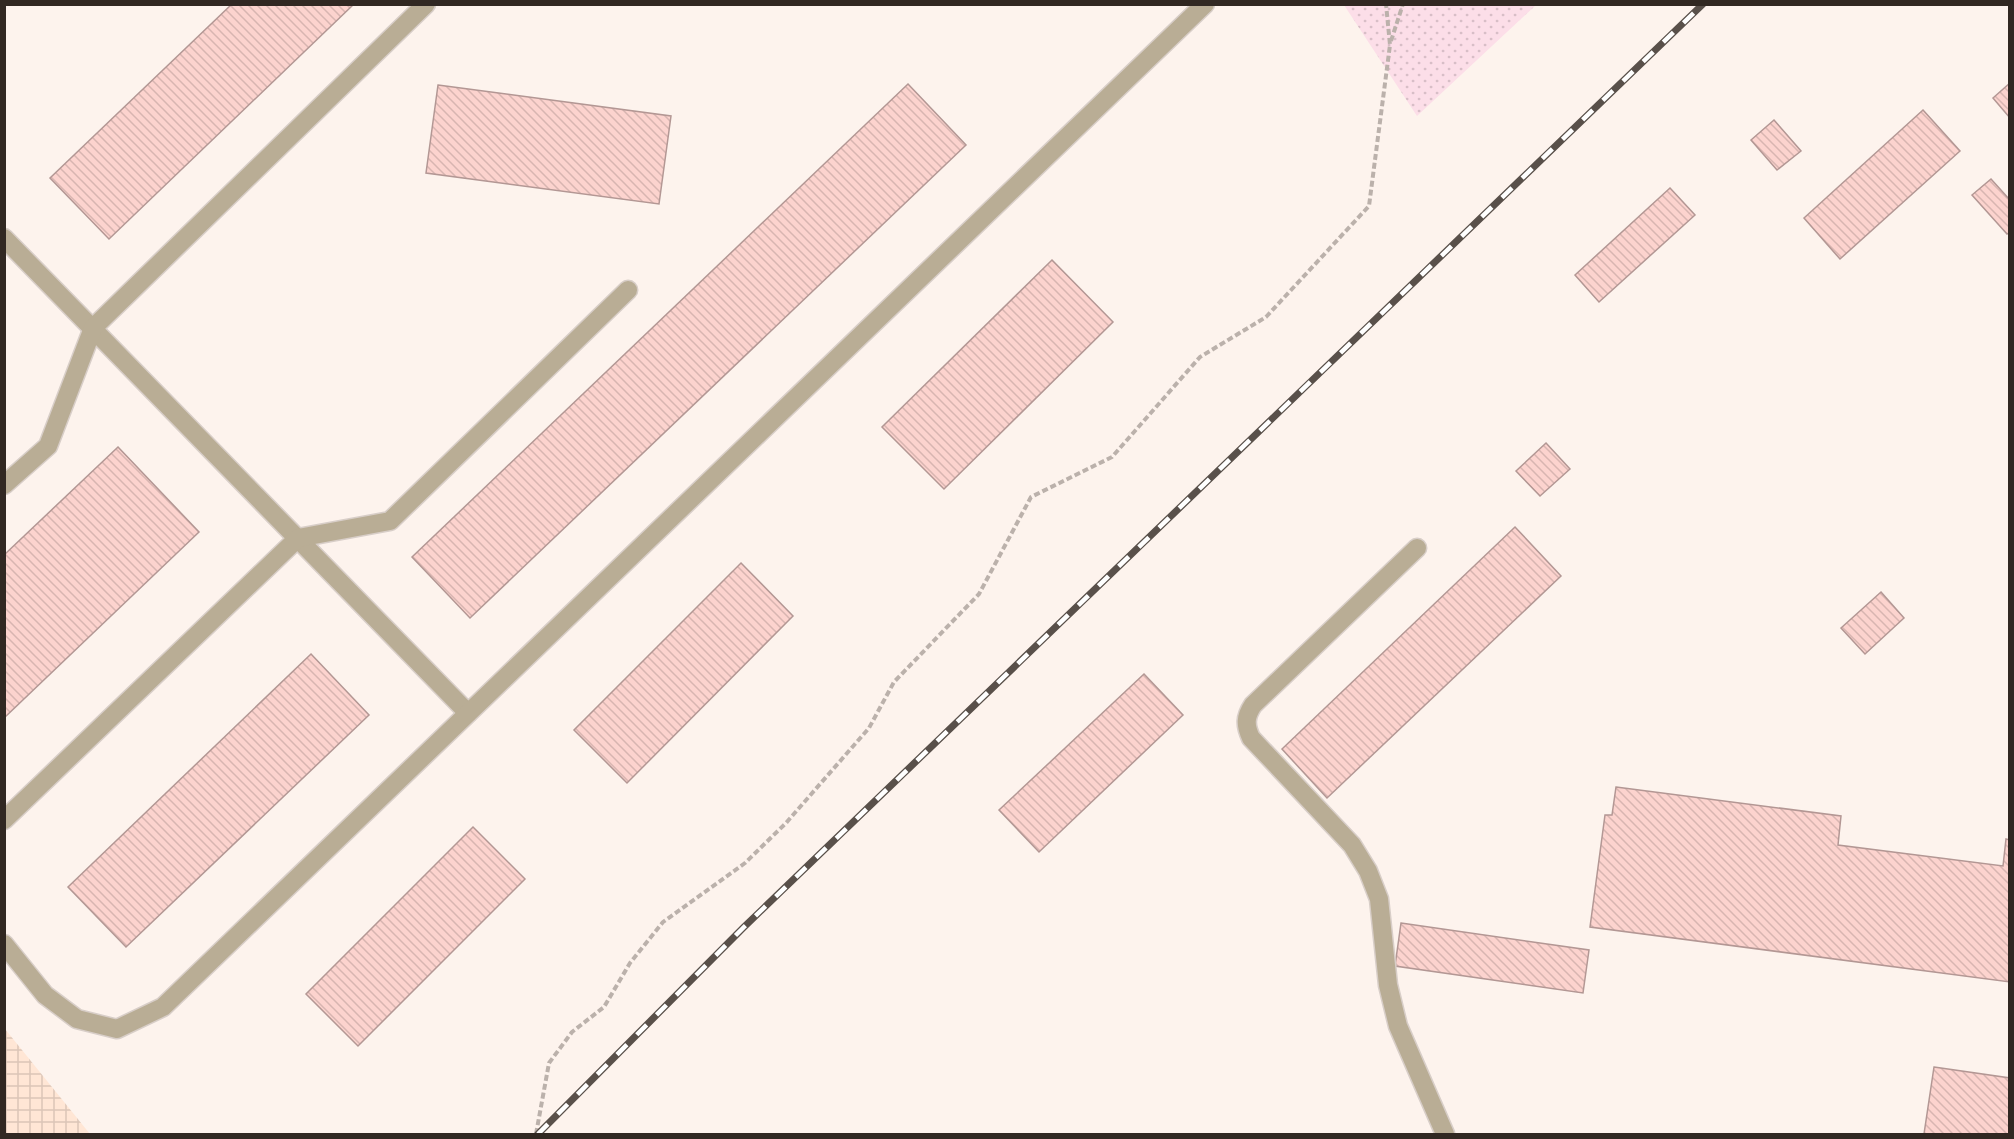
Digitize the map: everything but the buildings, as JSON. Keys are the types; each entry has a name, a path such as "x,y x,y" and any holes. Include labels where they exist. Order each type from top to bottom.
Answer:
{"lane":[{"path":"4,485 48,446 93,328 426,4"},
{"path":"4,945 45,995 77,1019 117,1029 163,1007 1205,4"},
{"path":"4,238 468,713"},
{"path":"4,820 298,538 390,521 628,290"},
{"path":"1417,548 1253,705 1246,715 1246,727 1251,738 1352,845 1368,871 1379,899 1388,985 1398,1026 1445,1134"}],"path":[{"path":"1386,4 1390,45"},
{"path":"536,1134 549,1063 572,1032 604,1007 630,963 663,922 745,863 786,823 869,728 894,682 979,594 1031,497 1112,457 1200,357 1266,317 1370,206 1390,45 1403,4"}],"shaded area":[{"path":"1344,5 1536,5 1417,116"},
{"path":"5,1029 90,1134 5,1134"}],"railway":[{"path":"538,1134 744,927 1703,4"}]}
